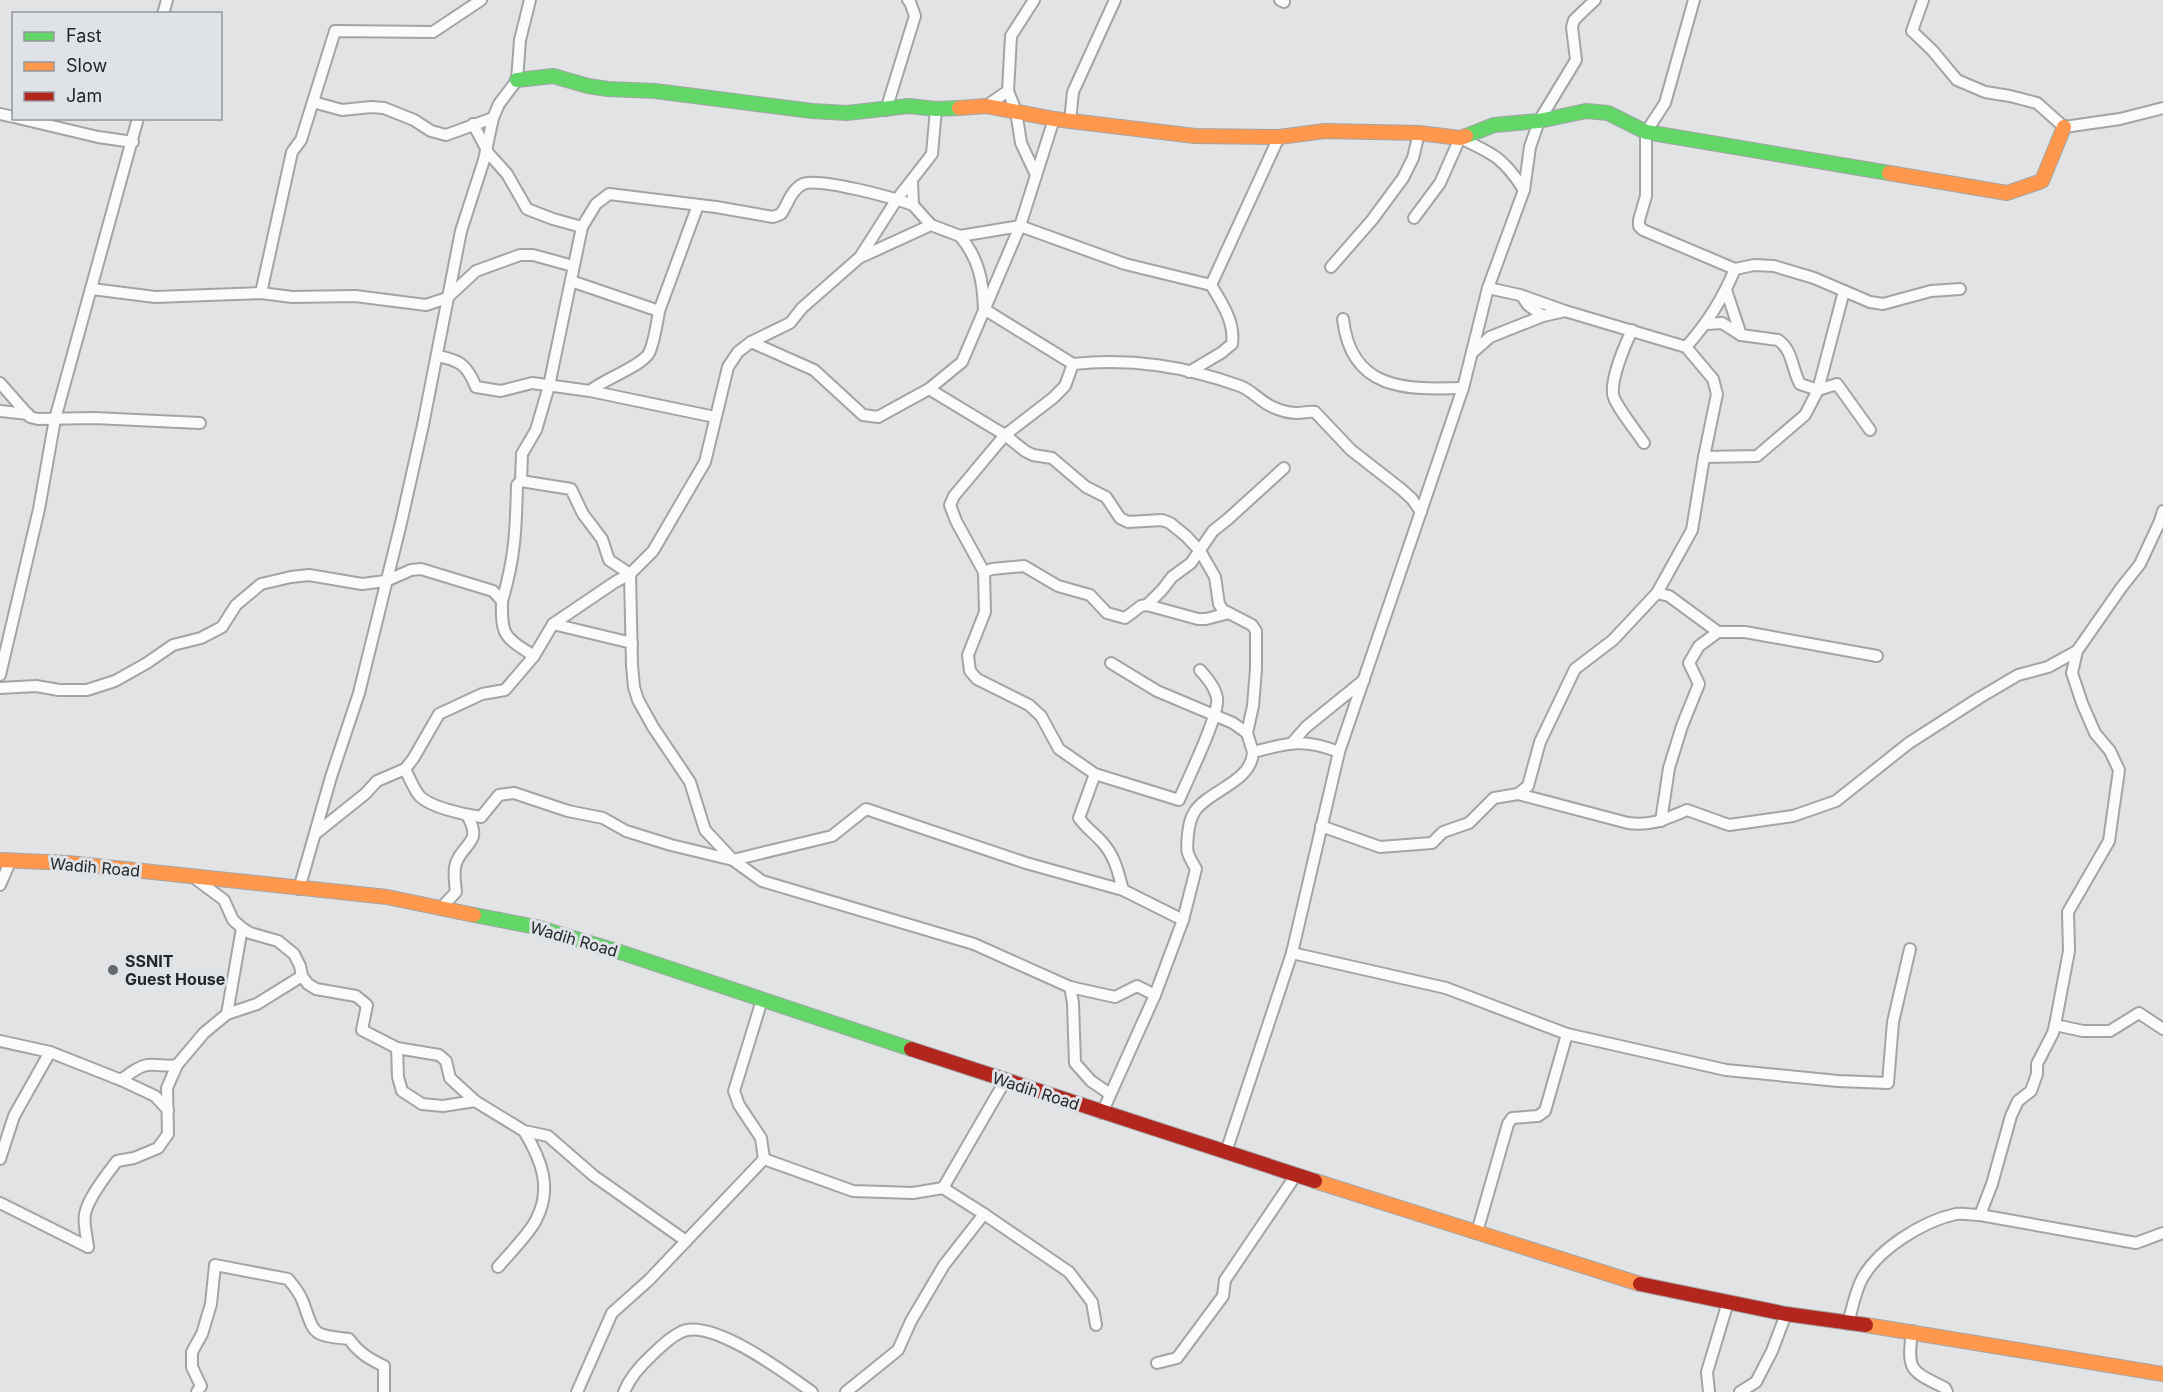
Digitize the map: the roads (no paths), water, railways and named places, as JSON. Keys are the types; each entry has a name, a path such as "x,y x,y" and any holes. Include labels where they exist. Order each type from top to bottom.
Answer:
{"street":[{"path":"261,293 292,152 302,140 335,32 433,32 481,0"},
{"path":"299,889 359,693 404,512 461,231 484,160 493,118 499,104 517,80 520,40 530,0"},
{"path":"886,110 915,16 908,0"},
{"path":"1034,0 1011,36 1008,91 1016,111 1021,144 1036,175"},
{"path":"1070,121 1073,92 1115,0"},
{"path":"1226,1152 1292,953 1339,752 1463,387 1488,288 1524,190 1530,147 1539,121 1576,60 1572,35 1574,20 1595,0"},
{"path":"1694,0 1665,103 1646,132 1644,181 1646,196 1639,226 1643,230 1735,269 1774,266 1814,278 1869,302 1883,304 1931,291 1960,289"},
{"path":"1923,0 1912,31 1932,50 1957,80 1985,92 2037,103 2064,127 2120,119 2163,108"},
{"path":"517,80 553,76 608,89 655,90 813,111 848,113 909,106 936,109 986,106 1054,119 1195,136 1279,137 1325,131 1419,133 1460,138 1495,155 1512,170 1524,190"},
{"path":"986,106 1008,91"},
{"path":"313,102 342,110 371,106 384,108 414,120 431,131 446,135 493,118"},
{"path":"315,834 340,815 377,781 405,769 439,714 482,694 505,690 534,656 553,624 630,574 653,551 705,462 728,366 738,352 751,342 790,323 802,308 860,257 897,199 932,154 936,109"},
{"path":"1414,218 1440,183 1460,138 1494,125 1539,121 1586,111 1608,112 1646,132 1965,184 2007,193 2042,181 2064,127"},
{"path":"751,342 814,370 863,415 878,417 929,389 962,362 1020,226 1054,119"},
{"path":"26,120 98,137 133,141"},
{"path":"0,675 39,509 55,419 138,120"},
{"path":"472,124 489,154 507,174 527,209 542,216 582,227"},
{"path":"1331,267 1372,220 1403,178 1413,158 1419,133"},
{"path":"1211,285 1279,137"},
{"path":"534,656 507,638 502,623 502,601 511,571 516,541 517,485 521,481 522,454 536,430 549,386 582,227 596,204 609,194 773,217 781,214 792,193 802,184 816,182 897,199 913,205 931,225 960,236 971,249 984,283 984,309"},
{"path":"912,182 913,205"},
{"path":"590,391 600,382 634,366 649,354 659,311 698,205"},
{"path":"860,257 931,225"},
{"path":"960,236 1020,226 1125,264 1211,285 1226,309 1233,333 1232,344 1189,372"},
{"path":"92,289 155,297 261,293 292,297 356,296 426,305 447,298 476,272 520,255 532,255 573,266"},
{"path":"1686,347 1707,324 1735,269"},
{"path":"571,281 659,311"},
{"path":"1488,288 1520,295 1565,311 1686,347 1713,379 1717,394 1692,530 1657,593 1613,640 1575,669 1540,742 1528,786 1518,794"},
{"path":"1726,290 1742,335"},
{"path":"1704,457 1756,456 1805,415 1818,390 1844,291"},
{"path":"1520,295 1528,305 1543,316"},
{"path":"984,309 1073,364 1108,360 1162,365 1244,387 1258,400 1272,407 1289,412 1315,412 1351,450 1412,499 1421,512"},
{"path":"1472,353 1490,337 1543,316 1565,311"},
{"path":"1343,319 1350,350 1365,371 1377,379 1412,387 1463,387"},
{"path":"1707,324 1722,323 1742,335 1778,340 1783,344 1794,365 1800,384 1818,390 1837,384"},
{"path":"1632,330 1622,352 1613,395 1617,405 1644,443"},
{"path":"437,356 452,359 469,370 476,387 501,391 532,382 590,391 715,417"},
{"path":"1073,364 1065,386 1005,435 954,496 950,505 956,521 984,572 985,612 968,655 970,671 977,680 1029,705 1041,716 1059,749 1095,774 1179,800 1195,810"},
{"path":"1824,367 1870,430"},
{"path":"0,383 30,417 38,419 94,417 200,423"},
{"path":"929,389 1005,435 1025,452 1052,458 1060,463 1086,487 1106,497 1120,518 1128,522 1162,520 1170,523 1200,551 1215,577 1223,610 1252,625 1256,631 1254,697 1247,733 1253,752 1253,762 1245,771 1195,810 1190,822 1186,852 1196,869 1183,920 1155,995 1102,1113"},
{"path":"0,411 28,414"},
{"path":"1147,605 1172,577 1191,563 1213,531 1284,468"},
{"path":"521,481 571,489 583,514 602,539 609,560 630,574"},
{"path":"1980,1215 1992,1184 2011,1116 2018,1101 2031,1091 2037,1074 2037,1064 2055,1025 2069,951 2068,912 2109,841 2119,770 2110,751 2095,733 2082,703 2072,673 2077,651 2140,564 2163,511"},
{"path":"984,572 1024,566 1058,586 1090,596 1107,613 1115,617 1125,618 1141,606 1147,605 1198,619 1229,614"},
{"path":"0,688 36,686 59,690 87,690 115,681 173,645 201,638 222,627 236,605 261,584 309,575 362,584 386,581 411,570 421,569 493,591 502,601"},
{"path":"630,574 632,665 638,700 652,727 690,782 705,830 733,860 762,880 974,944 1070,987 1115,997 1137,986 1155,995"},
{"path":"1657,593 1669,596 1718,632 1745,632 1877,656"},
{"path":"553,624 632,643"},
{"path":"1661,821 1669,768 1682,726 1699,684 1689,663 1699,646 1718,632"},
{"path":"1321,826 1380,847 1432,843 1443,832 1469,822 1494,798 1518,794 1628,823 1645,825 1687,810 1729,825 1793,816 1836,801 1909,743 2018,675 2048,667 2077,651"},
{"path":"1111,663 1157,691 1233,723 1247,733"},
{"path":"1179,800 1215,715 1218,699 1212,685 1200,670"},
{"path":"1292,742 1306,727 1365,679"},
{"path":"1253,752 1292,742 1307,742 1323,745 1339,752"},
{"path":"405,769 419,797 431,804 467,815 481,817 499,795 514,793 568,811 603,818 626,831 671,845 733,860 832,836 866,809 1026,863 1123,890 1183,920"},
{"path":"1095,774 1079,818 1086,829 1102,842 1116,862 1123,890"},
{"path":"441,908 456,892 454,874 456,862 472,841 474,827 467,815"},
{"path":"0,885 5,861"},
{"name":"Wadih Road","path":"5,861 68,863 387,897 536,927 623,953 1102,1113 1630,1282 1786,1314 1912,1331 2163,1374"},
{"path":"192,877 224,900 229,913 242,928 250,933 278,941 294,954 302,976 308,984 316,989 356,996 367,1005 362,1030 396,1048 440,1055 446,1061 450,1078 475,1101 524,1131 548,1136 594,1176 686,1241"},
{"path":"227,1014 242,928"},
{"path":"1292,953 1446,988 1567,1034 1726,1070 1838,1081 1888,1083 1893,1022 1910,949"},
{"path":"0,1203 88,1247 84,1215 91,1199 117,1161 134,1158 158,1148 168,1134 167,1088 177,1065 204,1033 227,1014 257,1004 302,976"},
{"path":"1070,987 1073,1003 1075,1063 1091,1081 1110,1095"},
{"path":"762,1000 734,1091 738,1105 761,1138 764,1159"},
{"path":"2055,1025 2083,1031 2110,1031 2139,1013 2163,1029"},
{"path":"1477,1232 1508,1124 1512,1118 1538,1116 1545,1112 1567,1034"},
{"path":"0,1041 50,1052 121,1080 155,1096 168,1110"},
{"path":"396,1048 398,1077 402,1091 412,1098 422,1104 443,1106 475,1101"},
{"path":"0,1159 14,1116 50,1052"},
{"path":"121,1080 138,1068 148,1065 164,1067 177,1065"},
{"path":"944,1188 1005,1081"},
{"path":"498,1267 536,1220 545,1185 542,1167 524,1131"},
{"path":"764,1159 853,1191 913,1193 944,1188 1069,1272 1092,1302 1096,1325"},
{"path":"577,1392 612,1313 649,1280 764,1159"},
{"path":"1157,1363 1177,1358 1223,1296 1225,1280 1296,1175"},
{"path":"846,1392 898,1350 911,1321 945,1265 984,1214"},
{"path":"1848,1324 1862,1280 1881,1253 1905,1236 1957,1214 1980,1215 2136,1243 2163,1233"},
{"path":"197,1392 201,1386 192,1367 192,1352 202,1334 211,1304 214,1264 288,1279 298,1291 312,1328 320,1334 349,1339 369,1359 384,1366 384,1392"},
{"path":"1709,1392 1707,1372 1728,1302"},
{"path":"1740,1392 1756,1382 1772,1351 1786,1314"},
{"path":"624,1392 641,1365 656,1350 682,1331 706,1329 772,1362 812,1392"},
{"path":"1912,1331 1908,1358 1916,1373 1945,1388 1947,1392"}],"place":[{"name":"SSNIT Guest House","path":"113,970"}]}
